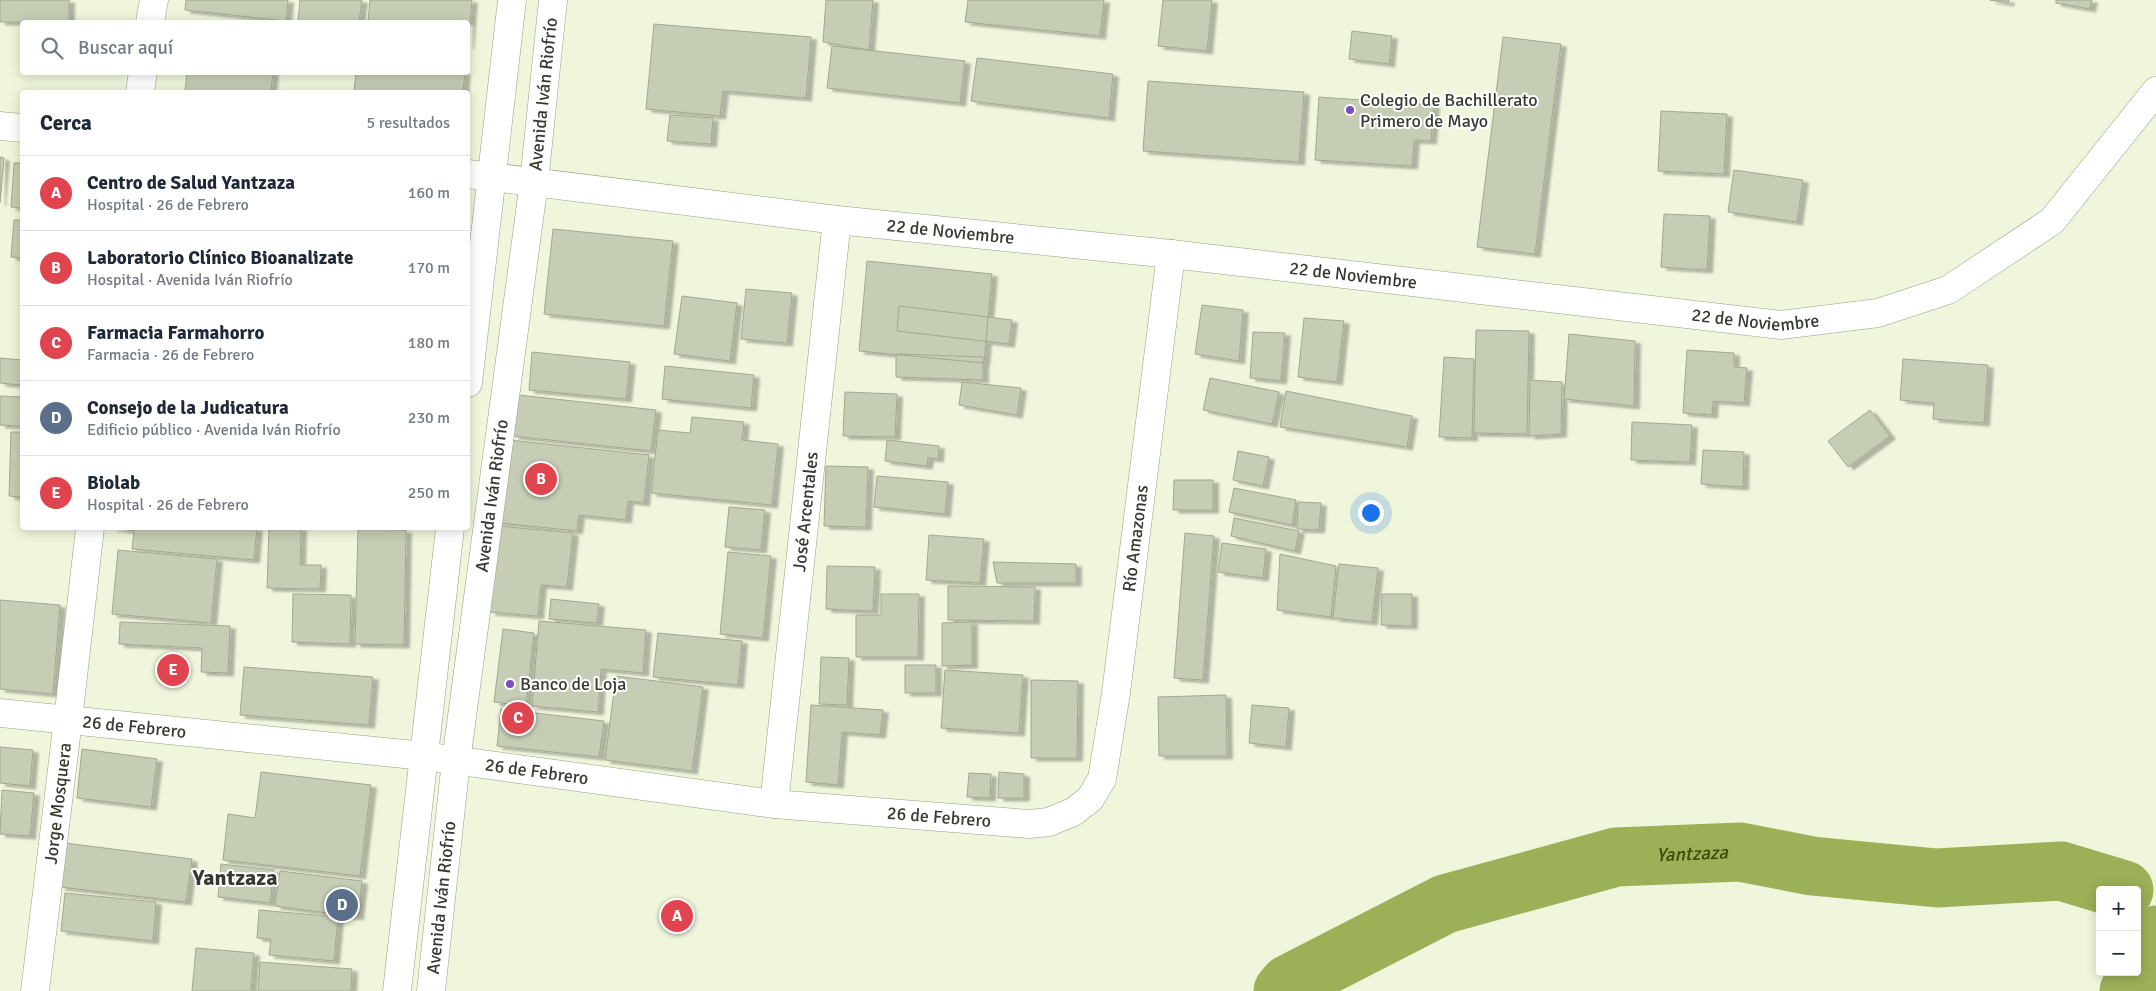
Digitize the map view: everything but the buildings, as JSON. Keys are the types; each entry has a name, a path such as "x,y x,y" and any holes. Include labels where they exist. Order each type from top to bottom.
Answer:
{"street":[{"path":"150,20 154,0"},
{"path":"470,348 480,175 512,0"},
{"name":"Avenida Iván Riofrío","path":"431,991 456,761 534,182 554,0"},
{"path":"140,90 143,75"},
{"name":"22 de Noviembre","path":"480,175 837,220 1171,254 1781,325 1878,313 1948,290 2052,221 2156,91"},
{"path":"0,126 20,128"},
{"name":"José Arcentales","path":"774,804 837,220"},
{"name":"Río Amazonas","path":"1073,812 1090,799 1102,779 1116,693 1171,254"},
{"name":"Jorge Mosquera","path":"35,991 90,530"},
{"name":"Avenida Iván Riofrío","path":"397,991 450,530"},
{"name":"26 de Febrero","path":"0,713 424,756 774,804 1029,824 1049,822 1073,812"}],"waterway":[{"name":"Yantzaza","path":"1283,991 1289,984 1445,904 1616,857 1740,852 1812,866 1937,878 2061,871 2111,886"},
{"path":"2129,991 2156,935"}],"place":[{"name":"Colegio de Bachillerato Primero de Mayo","path":"1350,110"},
{"name":"Laboratorio Clínico Bioanalizate","path":"541,479"},
{"name":"Biolab","path":"173,670"},
{"name":"Banco de Loja","path":"510,684"},
{"name":"Farmacia Farmahorro","path":"518,718"},
{"name":"Consejo de la Judicatura","path":"342,905"},
{"name":"Centro de Salud Yantzaza","path":"677,916"}],"district":[{"name":"Yantzaza","path":"235,877"}]}
